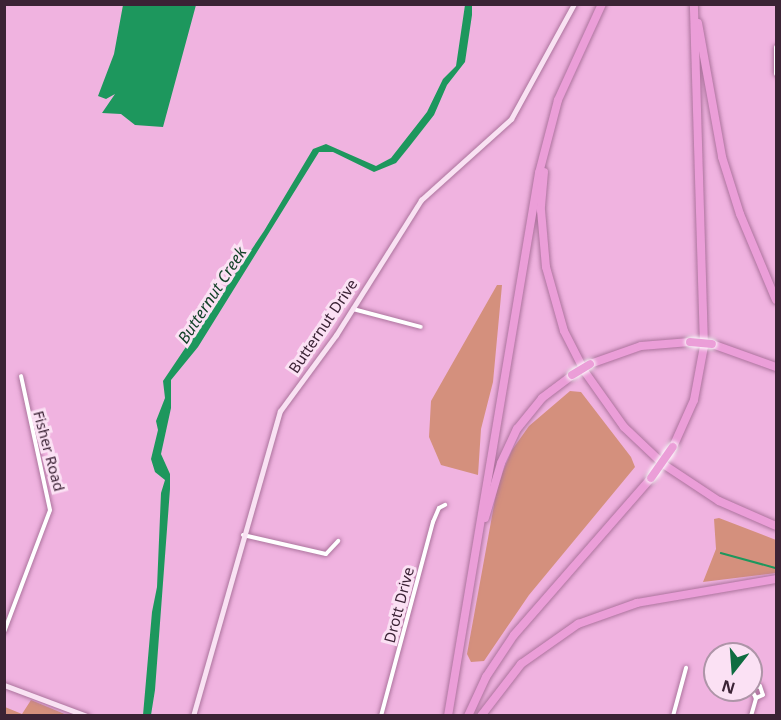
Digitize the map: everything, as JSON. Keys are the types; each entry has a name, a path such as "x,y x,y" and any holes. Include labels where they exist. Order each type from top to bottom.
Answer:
{"highway":[{"path":"448,716 544,153 549,131 570,71 602,4"},
{"path":"695,4 704,67 722,157 740,214 777,300"},
{"path":"468,716 486,677 514,635 651,478 673,447 694,400 704,346 695,4"},
{"path":"544,153 541,210 546,267 564,331 585,372 634,439 663,464 712,497 777,526"},
{"path":"474,561 494,483 509,443 542,398 572,375 590,364 641,346 690,342 712,344 777,367"},
{"path":"481,716 521,664 578,624 637,603 777,579"}],"street":[{"name":"Butternut Drive","path":"193,716 275,421 352,308 421,200 511,119 574,4"},
{"path":"776,74 777,47"},
{"path":"352,308 421,327"},
{"name":"Fisher Road","path":"4,632 50,510 21,376"},
{"name":"Drott Drive","path":"381,716 433,522 439,507 445,506"},
{"path":"242,535 326,554 338,541"},
{"path":"673,716 686,668"},
{"path":"4,685 87,716"}],"shaded area":[{"path":"123,5 196,5 163,127 135,125 121,114 102,113 115,94 106,99 98,96 114,54"},
{"path":"465,5 472,5 472,15 465,62 447,85 434,115 409,147 396,163 374,172 333,152 319,152 198,347 171,380 171,408 161,454 170,474 170,489 155,690 151,715 143,715 152,612 157,587 161,493 165,480 155,472 151,459 158,430 156,421 165,398 163,381 264,231 313,149 326,144 376,166 391,158 427,112 443,79 456,66"},
{"path":"497,285 502,285 493,382 481,429 478,475 441,465 429,437 431,401"},
{"path":"570,391 581,392 631,457 635,467 529,595 484,661 471,662 467,654 498,483 512,450 529,426"},
{"path":"719,518 776,540 776,573 703,582 716,549 714,519"},
{"path":"31,700 67,715 5,715 5,707 22,714"}],"waterway":[{"path":"721,553 776,568"}],"water label":[{"name":"Butternut Creek","path":"212,295"}]}
